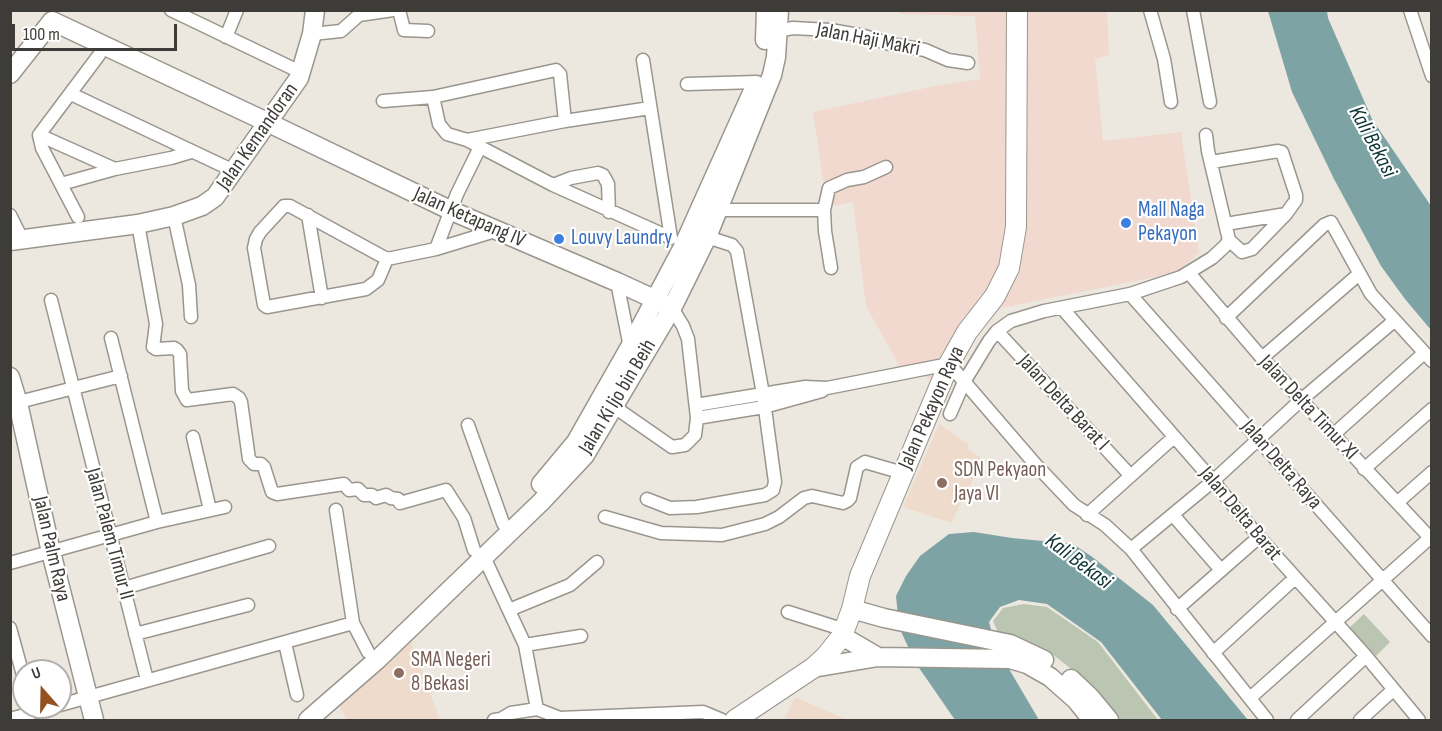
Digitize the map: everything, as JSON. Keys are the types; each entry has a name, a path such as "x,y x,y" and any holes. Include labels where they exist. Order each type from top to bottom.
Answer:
{"main road":[{"name":"Jalan Pekayon Raya","path":"735,720 813,668 826,656 843,633 860,576 949,364 967,332 995,296 1009,268 1016,240 1017,10"}],"street":[{"path":"226,37 237,10"},
{"name":"Jalan Kemandoran","path":"14,243 138,224 174,216 202,206 215,197 299,78 312,34 315,10"},
{"path":"312,34 341,31 360,13 393,10"},
{"path":"399,10 404,30 428,31"},
{"name":"Jalan Ki Ijo bin Beih","path":"328,701 342,675 479,553 585,454 672,308 707,237 772,75 772,32 766,10"},
{"name":"Jalan Ki Ijo bin Beih","path":"506,528 576,442 682,249 757,82 779,10"},
{"path":"1150,10 1164,58 1171,102"},
{"path":"1194,10 1210,102"},
{"path":"1410,10 1431,71"},
{"path":"179,12 292,68"},
{"path":"10,74 55,16"},
{"name":"Jalan Ketapang IV","path":"55,16 452,211 672,308"},
{"name":"Jalan Haji Makri","path":"772,32 793,28 830,30 926,50 948,60 968,63"},
{"path":"78,217 40,144 39,135 99,55"},
{"path":"433,97 442,130 447,134 467,140 609,212 671,238 643,60"},
{"path":"383,101 433,97 556,70 560,74 565,121"},
{"path":"687,84 757,82"},
{"path":"70,94 234,171"},
{"path":"467,140 565,121 650,108"},
{"path":"39,135 115,169"},
{"path":"1206,135 1211,162 1229,240 1237,250 1248,252 1286,214 1296,198 1282,152 1211,162"},
{"path":"436,249 457,194 480,147"},
{"path":"61,184 191,152"},
{"path":"831,268 824,210 828,188 847,180 864,177 886,167"},
{"path":"553,185 571,178 603,175 608,184 609,212"},
{"path":"387,259 378,280 372,286 322,298 267,307 264,305 256,258 256,239 284,206 290,206 387,259 436,249 495,231"},
{"path":"717,210 824,210"},
{"path":"1226,224 1286,214"},
{"path":"10,215 14,243"},
{"path":"174,216 189,285 191,317"},
{"path":"308,216 322,298"},
{"path":"1226,318 1324,225 1329,222 1333,224 1371,294 1427,357 1333,435"},
{"path":"138,224 156,324 153,347 156,349 174,348 180,354 182,391 187,400 233,394 239,398 249,459 254,464 261,464 264,467 272,492 277,494 344,484 349,490 358,489 364,495 372,495 376,498 386,495 399,499 400,503 446,490 464,518 525,645 537,709"},
{"path":"647,499 670,508 697,507 765,495 772,490 775,482 764,400 737,251 732,244 707,237"},
{"path":"950,414 964,382 985,346 997,331 1011,321 1130,294 1189,273 1212,258 1229,240"},
{"name":"Jalan Delta Timur XI","path":"1189,273 1262,358 1431,538"},
{"path":"1262,358 1359,274"},
{"path":"617,282 630,347"},
{"name":"Jalan Delta Raya","path":"1130,294 1431,636"},
{"name":"Jalan Palem Timur II","path":"51,300 147,680"},
{"path":"614,406 672,447 685,445 695,435 697,411 688,339 672,308"},
{"name":"Jalan Delta Barat","path":"1062,308 1213,481 1258,537 1366,656 1419,720"},
{"path":"1131,549 1213,481 1301,400 1394,321"},
{"name":"Jalan Delta Barat I","path":"997,331 1130,475"},
{"path":"111,338 157,522"},
{"path":"697,411 764,400 805,387 827,388 949,364 1074,506 1105,525 1131,549 1267,720"},
{"path":"14,404 121,376"},
{"name":"Jalan Palm Raya","path":"10,377 14,404 94,720"},
{"path":"1364,469 1431,409"},
{"path":"468,425 506,528"},
{"path":"193,437 210,510"},
{"path":"1087,515 1174,437"},
{"path":"605,517 661,532 722,535 765,524 779,517 804,498 812,496 843,503 848,501 857,467 865,462 903,473"},
{"path":"1398,502 1431,472"},
{"path":"10,563 157,522 225,507"},
{"path":"336,510 353,623 368,652"},
{"path":"1173,515 1221,570"},
{"path":"1177,609 1258,537"},
{"path":"1250,698 1431,538"},
{"path":"124,588 269,546"},
{"name":"Jalan Ki Ijo bin Beih","path":"308,720 372,664 479,553"},
{"path":"509,610 570,585 597,562"},
{"path":"1213,652 1295,578"},
{"path":"135,634 248,605"},
{"path":"852,609 884,618 1010,644 1036,655 1059,669 1090,697 1109,720"},
{"path":"788,612 843,633 881,657"},
{"path":"72,702 353,623"},
{"path":"10,627 15,659"},
{"path":"525,645 581,636"},
{"path":"285,643 297,695"},
{"path":"1297,720 1366,656"},
{"path":"813,668 881,657 1010,659 1027,664 1050,677 1076,700 1092,720"},
{"path":"1360,720 1393,690"},
{"path":"499,720 511,713 537,709 560,718 686,716 703,712 723,720"}],"shaded area":[{"path":"899,11 1107,11 1109,55 1095,59 1103,141 1181,132 1199,253 1176,273 1001,308 979,333 950,385 901,369 866,306 853,202 827,207 813,112 935,86 980,79 975,16 899,14"},
{"name":"SDN Pekyaon Jaya VI","path":"939,424 968,444 968,449 983,459 951,523 903,507"},
{"name":"SMA Negeri 8 Bekasi","path":"411,641 440,720 347,720 339,705"},
{"path":"795,697 848,720 790,720 785,718"}],"green space":[{"path":"1024,604 1047,607 1098,642 1158,720 1117,720 1084,679 1047,650 1000,637 993,621 1003,608"},
{"path":"1364,614 1390,642 1376,656 1349,628"}],"water":[{"name":"Kali Bekasi","path":"1268,11 1327,11 1372,119 1431,206 1431,330 1381,266 1334,179 1292,92"},
{"name":"Kali Bekasi","path":"974,532 1073,544 1091,556 1153,605 1248,720 1162,720 1101,642 1047,604 1019,600 1000,607 989,622 995,645 1039,720 955,720 915,662 899,627 896,596 920,556 949,534"}],"place":[{"name":"Mall Naga Pekayon","path":"1126,223"},
{"name":"Louvy Laundry","path":"559,239"},
{"name":"SDN Pekyaon Jaya VI","path":"942,483"},
{"name":"SMA Negeri 8 Bekasi","path":"399,673"}]}
